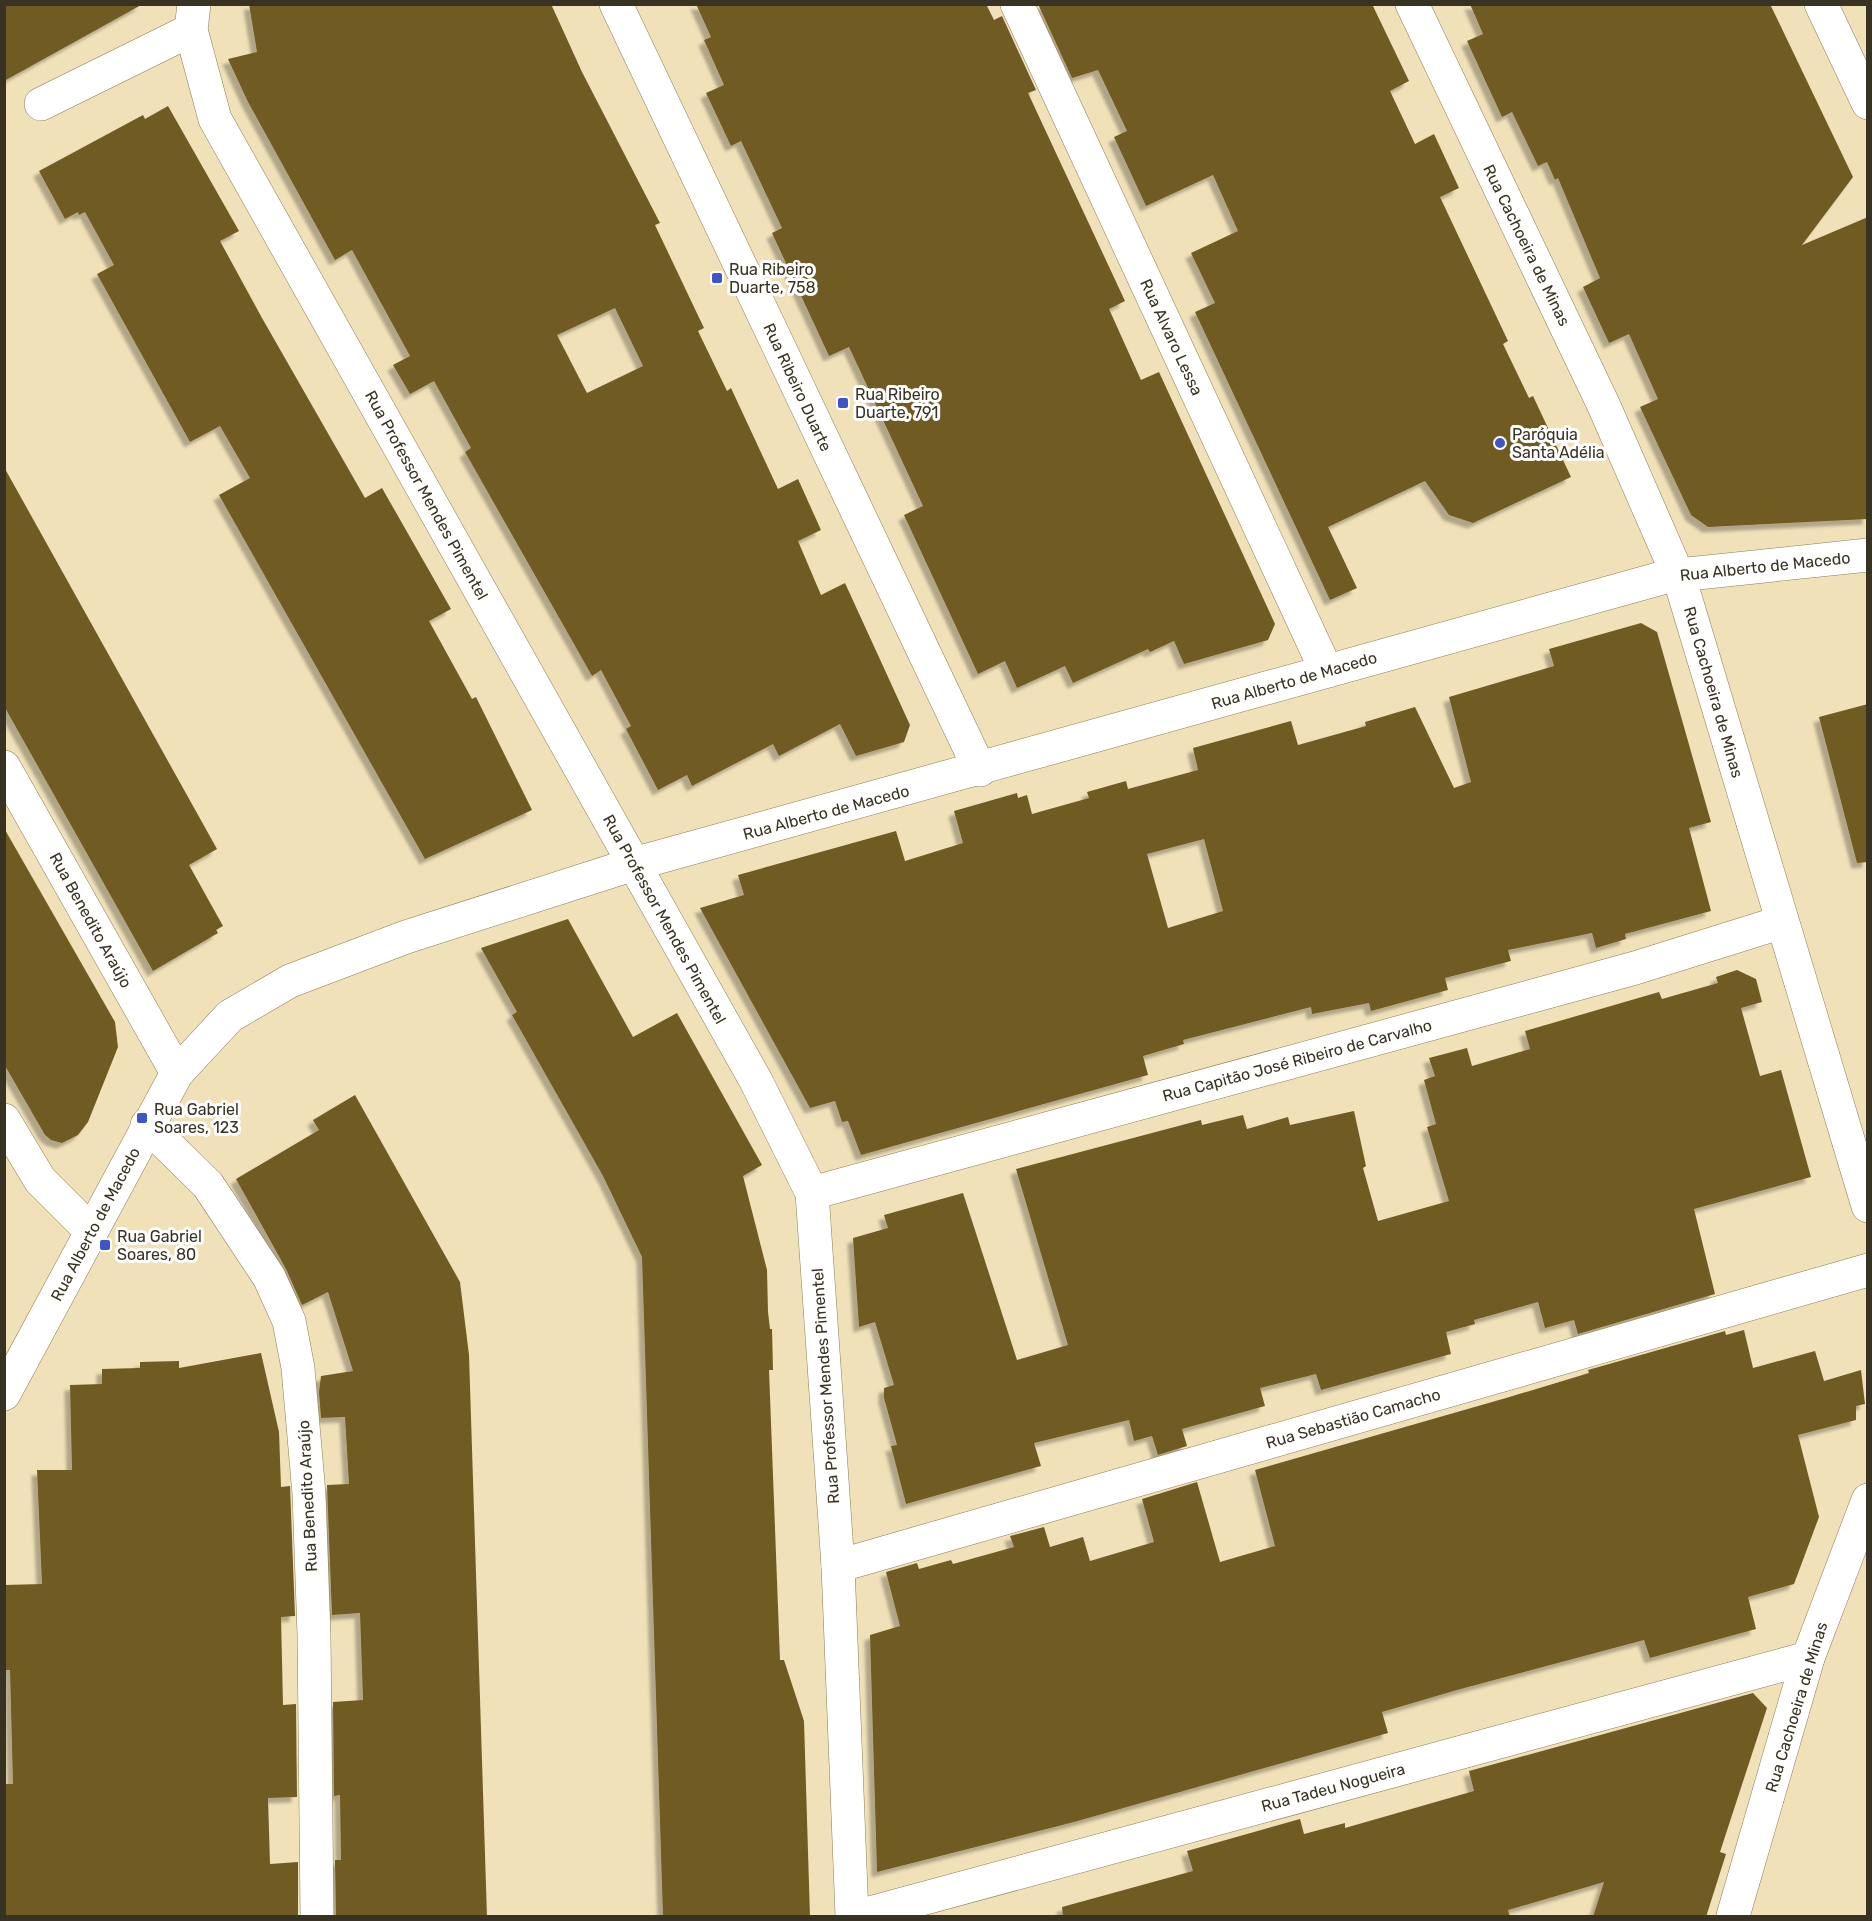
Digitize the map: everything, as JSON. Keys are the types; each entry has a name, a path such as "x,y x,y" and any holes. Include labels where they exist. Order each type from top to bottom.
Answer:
{"street":[{"name":"Rua Ribeiro Duarte","path":"616,4 980,770"},
{"name":"Rua Alvaro Lessa","path":"1017,4 1326,670"},
{"name":"Rua Cachoeira de Minas","path":"1412,4 1604,406 1678,575 1868,1206"},
{"path":"1821,4 1868,103"},
{"path":"1841,45 1846,4"},
{"path":"41,104 193,17"},
{"name":"Rua Professor Mendes Pimentel","path":"193,17 215,119 756,1081 812,1193 838,1566 852,1917"},
{"name":"Rua Alberto de Macedo","path":"4,1394 177,1073 230,1016 290,981 406,937 633,864 980,770 1326,670 1678,575 1868,555"},
{"name":"Rua Benedito Araújo","path":"4,767 177,1073"},
{"name":"Rua Capitão José Ribeiro de Carvalho","path":"812,1193 1635,968 1782,922"},
{"path":"4,1120 40,1180 91,1231"},
{"name":"Rua Benedito Araújo","path":"147,1125 208,1185 269,1277 289,1321 298,1368 309,1494 314,1635 316,1917"},
{"name":"Rua Sebastião Camacho","path":"838,1566 1868,1270"},
{"name":"Rua Cachoeira de Minas","path":"1733,1917 1808,1658 1868,1500"},
{"name":"Rua Tadeu Nogueira","path":"858,1917 1808,1658"}],"building":[{"path":"4,4 143,4 4,81"},
{"path":"249,4 551,4 582,72 660,223 655,225 704,328 698,331 727,391 731,388 778,489 798,479 821,530 798,541 821,595 845,583 910,725 904,742 856,756 840,724 779,756 773,744 692,786 687,775 658,790 626,729 631,726 601,670 592,676 465,452 471,448 434,381 410,394 393,365 410,356 352,250 335,260 248,102 228,59 257,52","holes":["615,308 643,366 587,393 557,335"]},
{"path":"696,4 986,4 994,20 1002,16 1036,90 1028,93 1125,301 1109,309 1141,380 1159,372 1275,624 1268,640 1184,664 1174,641 1150,652 1148,649 1073,683 1065,666 1017,688 1005,661 978,674 904,515 923,506 849,347 829,356 772,233 782,228 741,141 731,146 706,93 724,85 704,40 711,37"},
{"path":"1038,4 1372,4 1409,81 1390,91 1415,144 1434,134 1459,188 1440,197 1508,341 1503,344 1529,398 1533,396 1571,477 1473,523 1449,515 1425,481 1328,527 1357,588 1330,600 1195,312 1215,303 1191,253 1238,231 1213,175 1146,206 1114,137 1127,131 1098,70 1072,78"},
{"path":"1470,4 1770,4 1853,177 1802,245 1868,217 1868,519 1708,527 1691,515 1640,407 1658,399 1629,334 1609,343 1583,287 1600,278 1558,178 1555,180 1547,162 1538,166 1512,112 1502,117 1467,41 1483,34"},
{"path":"168,106 239,231 220,241 262,318 365,498 382,488 451,609 429,621 472,699 476,697 532,810 425,859 219,495 250,478 220,426 190,442 97,274 114,265 85,212 79,215 78,212 65,219 39,171 143,115 145,119"},
{"path":"4,467 217,849 189,865 223,926 216,930 218,933 153,971 4,706"},
{"path":"1641,623 1657,632 1711,822 1689,828 1711,911 1625,934 1626,939 1596,948 1592,933 1508,950 1511,961 1445,978 1448,990 1371,1011 1369,1003 1312,1014 1311,1007 1183,1040 1184,1044 1143,1056 1148,1075 861,1155 848,1121 842,1122 835,1101 810,1108 700,908 744,895 738,875 896,831 905,861 963,843 954,811 1017,793 1018,798 1027,795 1032,814 1089,798 1087,792 1126,781 1128,789 1198,770 1193,748 1291,721 1298,745 1366,726 1365,722 1415,707 1454,788 1471,782 1449,697 1554,666 1549,649","holes":["1204,839 1223,911 1168,928 1147,854"]},
{"path":"1868,704 1868,862 1857,863 1819,717"},
{"path":"4,828 115,1022 118,1047 88,1122 78,1135 62,1143 51,1140 45,1135 4,1064"},
{"path":"568,919 633,1037 677,1013 762,1165 743,1176 767,1270 768,1312 770,1329 772,1329 773,1370 769,1370 780,1660 784,1660 804,1721 810,1917 663,1917 642,1257 603,1176 512,1015 517,1012 481,948"},
{"path":"1737,970 1756,979 1762,1002 1741,1008 1760,1076 1781,1070 1811,1177 1694,1209 1715,1294 1578,1334 1574,1320 1545,1328 1538,1302 1474,1320 1475,1324 1446,1332 1451,1354 1321,1390 1316,1374 1260,1388 1265,1406 1182,1429 1187,1446 1158,1455 1152,1436 1134,1441 1129,1420 1034,1443 1041,1466 906,1504 891,1446 897,1445 884,1398 884,1388 894,1385 875,1322 859,1327 853,1238 888,1228 884,1215 963,1193 1017,1360 1068,1345 1016,1169 1201,1120 1202,1125 1243,1115 1247,1129 1288,1117 1290,1125 1354,1111 1366,1166 1363,1168 1378,1221 1449,1201 1427,1127 1436,1124 1424,1080 1435,1076 1429,1058 1467,1048 1472,1066 1530,1049 1525,1031 1659,992 1662,999 1718,983 1716,977"},
{"path":"355,1095 460,1282 469,1355 487,1917 336,1917 335,1860 341,1860 340,1795 334,1796 333,1702 363,1700 360,1613 332,1615 327,1485 349,1484 345,1417 321,1418 319,1392 321,1376 353,1371 328,1292 302,1305 286,1269 236,1179 319,1130 313,1120"},
{"path":"1744,1330 1753,1368 1815,1351 1824,1381 1861,1370 1865,1404 1856,1406 1856,1420 1798,1435 1819,1517 1794,1584 1748,1597 1756,1629 1650,1658 1644,1640 1457,1690 1382,1712 1388,1733 1074,1822 877,1872 870,1635 900,1626 886,1572 917,1563 919,1569 951,1560 953,1564 1014,1547 1010,1536 1044,1527 1050,1547 1083,1537 1090,1561 1154,1542 1142,1499 1197,1482 1220,1562 1275,1546 1255,1470 1506,1398 1589,1373 1588,1370 1725,1331 1726,1335"},
{"path":"261,1353 279,1432 281,1487 290,1486 295,1616 281,1617 283,1705 296,1704 297,1797 268,1798 270,1864 298,1862 298,1917 4,1917 4,1784 13,1784 10,1670 4,1670 4,1585 42,1584 37,1470 72,1470 70,1385 102,1384 102,1369 140,1368 140,1362 179,1361 179,1368"},
{"path":"1753,1693 1767,1708 1720,1852 1726,1854 1706,1917 1593,1917 1604,1882 1508,1910 1510,1917 1063,1917 1062,1907 1193,1871 1187,1851 1300,1819 1304,1834 1345,1823 1345,1828 1474,1791 1469,1771"}],"place":[{"name":"Rua Ribeiro Duarte, 758","path":"717,278"},
{"name":"Rua Ribeiro Duarte, 791","path":"843,403"},
{"name":"Paróquia Santa Adélia","path":"1500,443"},
{"name":"Rua Gabriel Soares, 123","path":"142,1118"},
{"name":"Rua Gabriel Soares, 80","path":"105,1245"}]}
